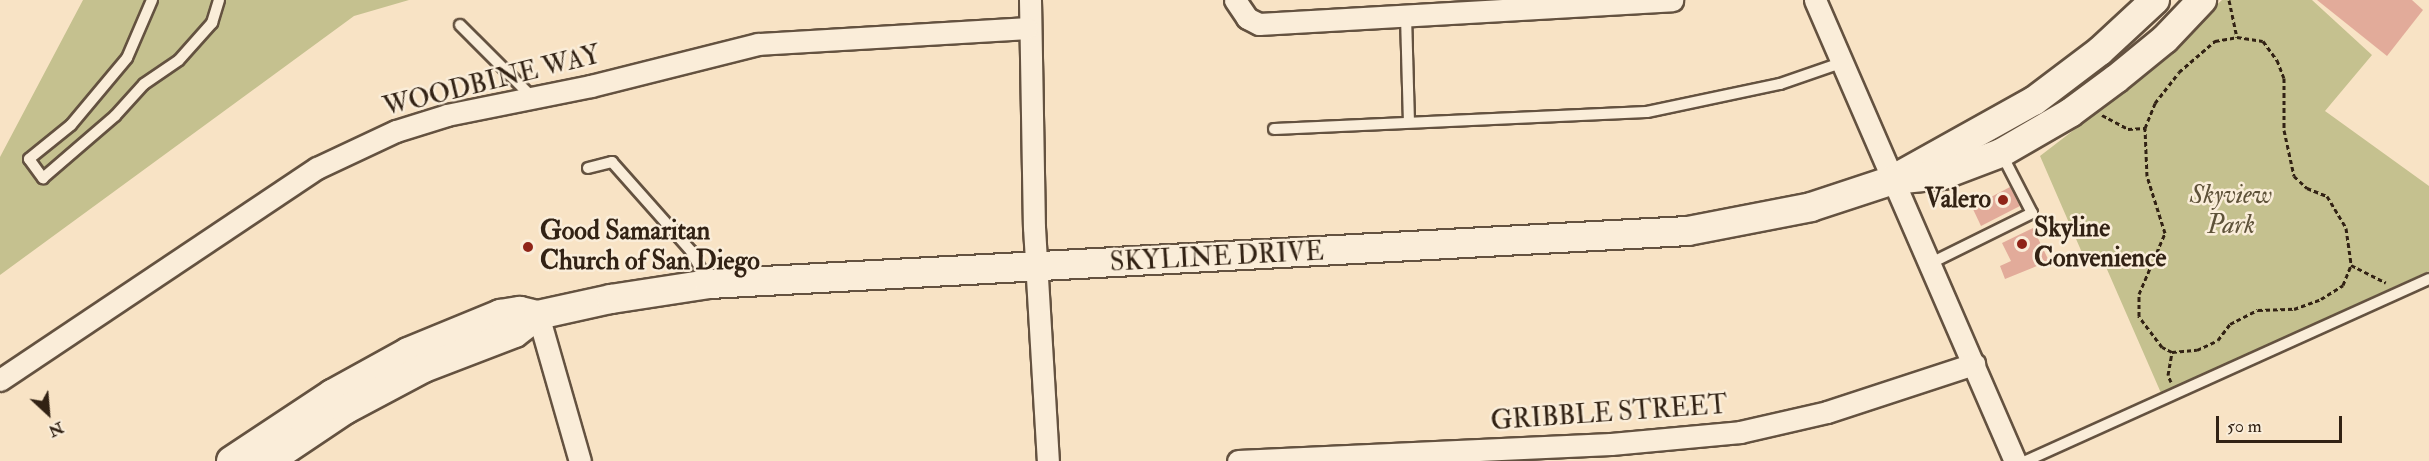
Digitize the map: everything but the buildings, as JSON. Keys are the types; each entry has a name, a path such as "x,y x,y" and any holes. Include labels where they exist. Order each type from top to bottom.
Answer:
{"main road":[{"name":"SKYLINE DRIVE","path":"231,461 332,394 408,352 500,314 520,310 538,315 709,284 1037,269 1689,231 1811,207 1893,180 2034,101 2092,57 2156,0"},
{"name":"SKYLINE DRIVE","path":"1893,180 1943,175 2001,153 2070,113 2165,39 2202,0"},
{"name":"SKYLINE DRIVE","path":"269,461 388,385 515,333 538,315"}],"street":[{"path":"1030,0 1027,28 1048,461"},
{"path":"1235,0 1247,18 1259,24 1671,0"},
{"path":"1815,0 2015,461"},
{"name":"WOODBINE WAY","path":"0,380 343,153 427,120 533,99 758,44 1027,28"},
{"path":"538,315 580,461"},
{"name":"GRIBBLE STREET","path":"1238,461 1612,452 1740,432 1795,420 1974,364"}],"lane":[{"path":"152,0 127,58 71,125 29,159 43,178 115,116 144,84 179,60 212,24 219,0"},
{"path":"1406,16 1409,122"},
{"path":"460,25 533,99"},
{"path":"1274,129 1647,112 1780,84 1841,63"},
{"path":"1929,264 2032,213 2001,153"},
{"path":"588,168 612,162 691,250 709,284"},
{"path":"2026,461 2429,279"}],"path":[{"path":"2229,0 2237,37"},
{"path":"2237,37 2264,41 2277,60 2284,78 2284,130 2294,176 2307,188 2327,196 2346,228 2351,264 2343,285 2321,299 2294,309 2258,310 2230,324 2218,340 2197,350 2172,352 2163,347 2139,316 2139,294 2165,234 2147,176 2145,128 2155,104 2179,72 2215,41 2237,37"},
{"path":"2099,113 2128,129 2145,128"},
{"path":"2351,264 2384,281 2394,295"},
{"path":"2172,352 2168,375 2176,393"}],"green space":[{"path":"83,0 409,0 354,16 0,275 0,157"},
{"name":"Skyview Park","path":"2222,0 2312,0 2372,55 2325,111 2429,186 2429,271 2161,393 2099,251 2083,255 2040,156 2109,103"}],"place":[{"name":"Valero","path":"2003,200"},
{"name":"Skyline Convenience","path":"2022,244"},
{"name":"Good Samaritan Church of San Diego","path":"528,247"}]}
